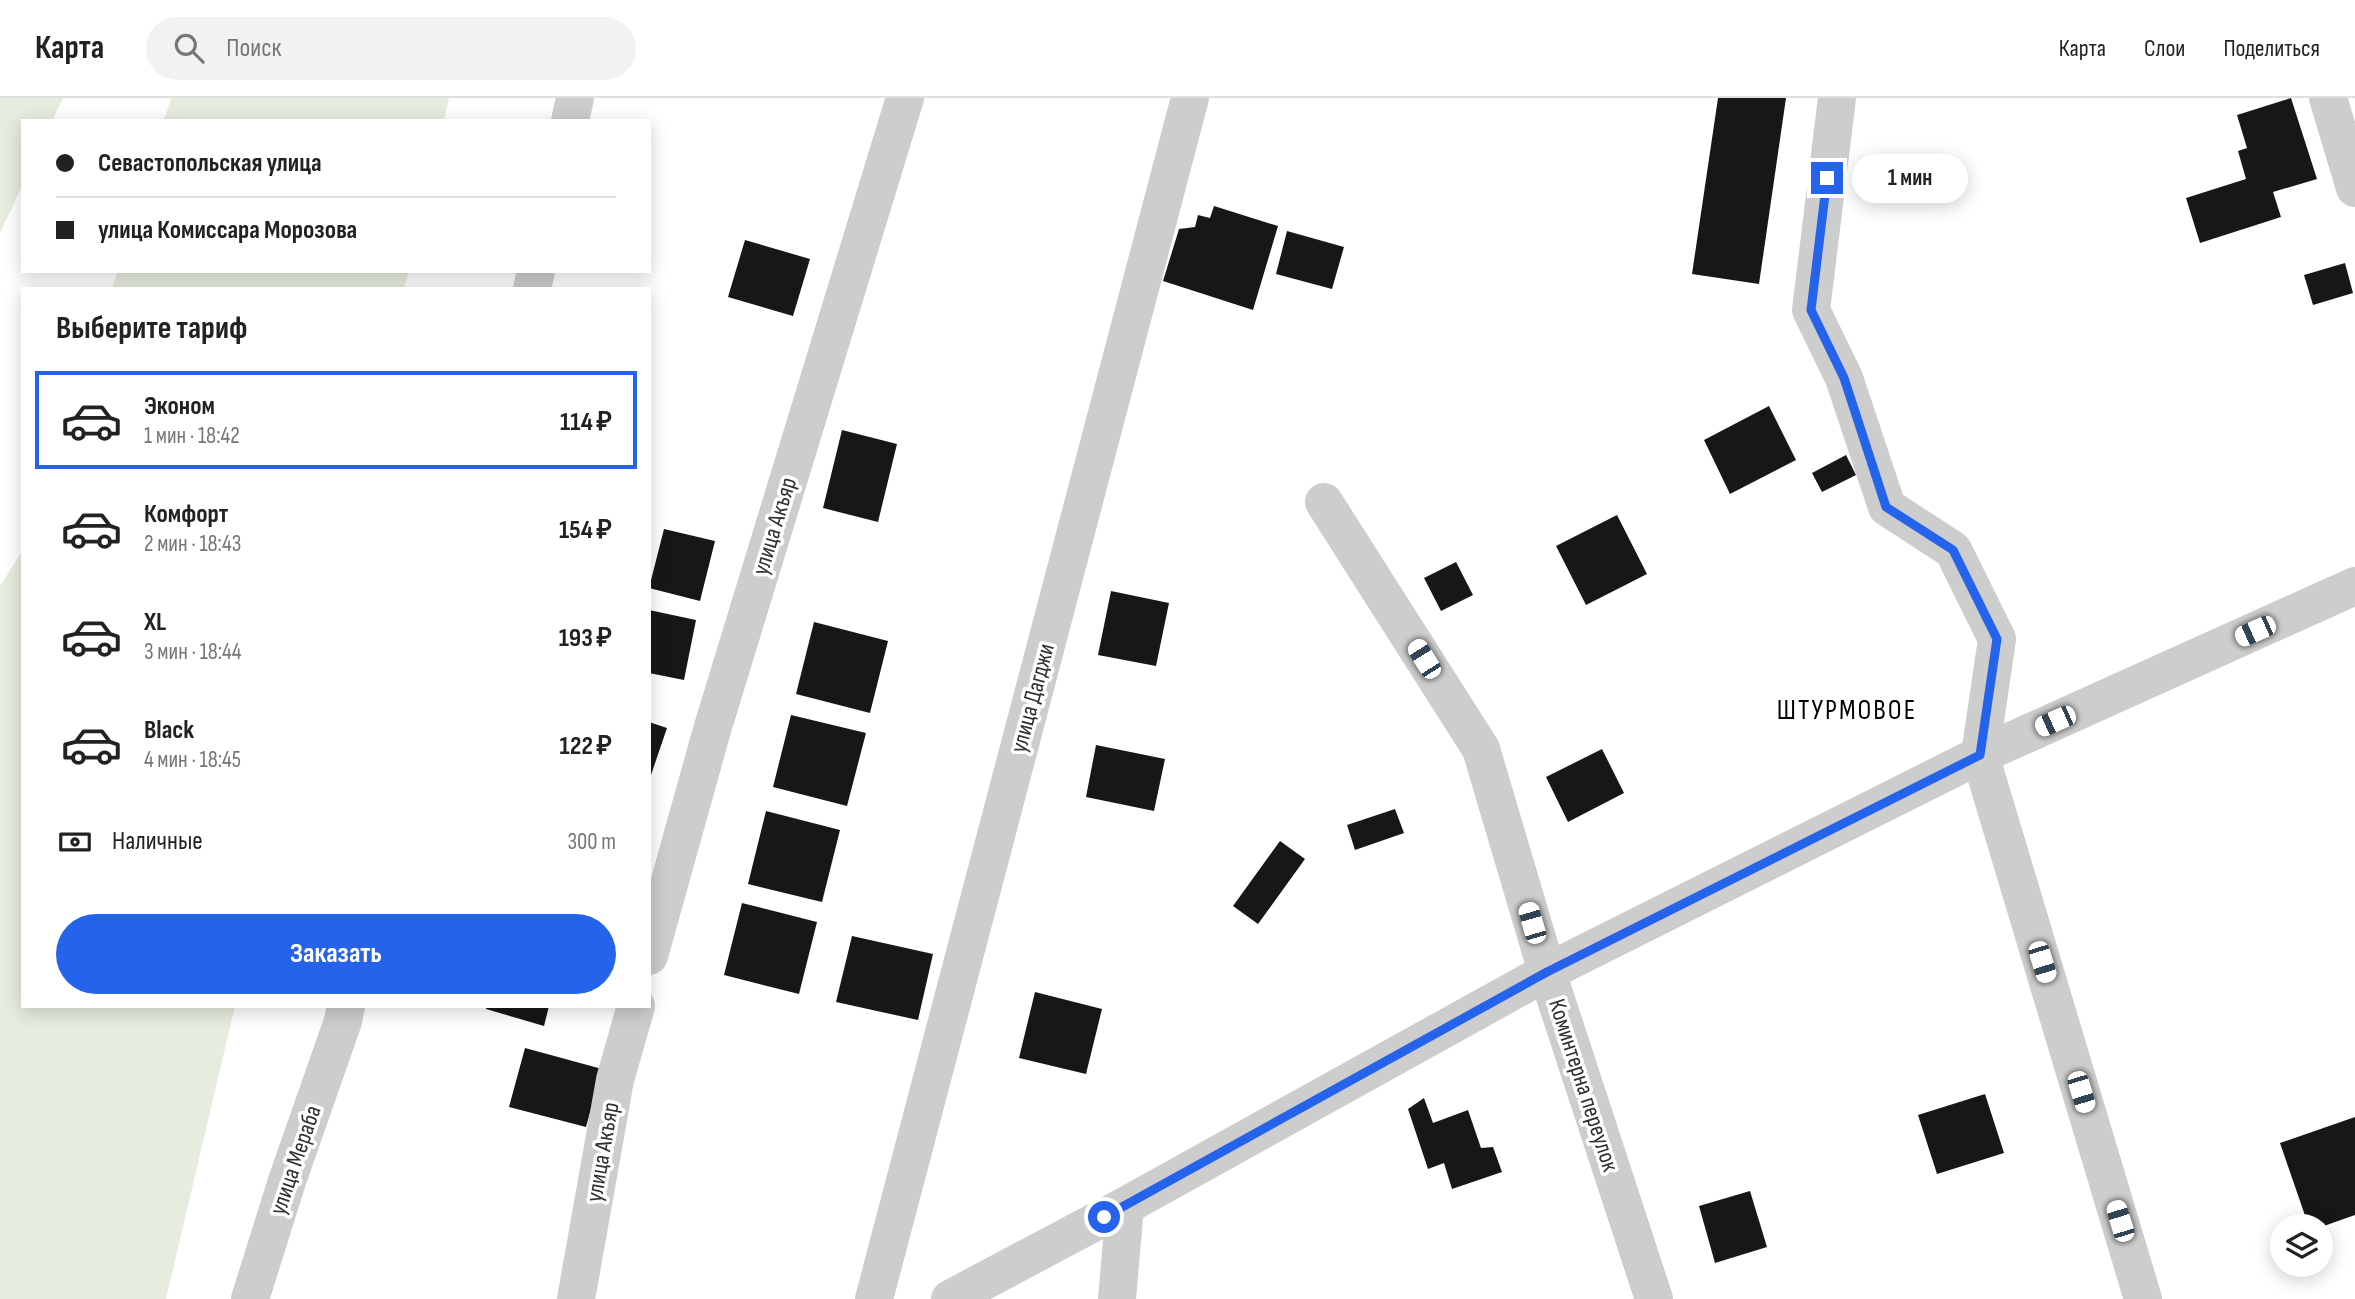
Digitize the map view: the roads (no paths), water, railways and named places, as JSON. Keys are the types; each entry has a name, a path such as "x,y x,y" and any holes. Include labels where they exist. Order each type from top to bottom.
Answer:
{"street":[{"path":"570,119 575,98"},
{"name":"улица Акъяр","path":"651,949 712,730 905,98"},
{"name":"улица Дагджи","path":"874,1299 1190,98"},
{"path":"1837,98 1811,310 1844,378 1886,507 1953,550 1997,639 1980,755 2143,1299"},
{"path":"2328,98 2355,188"},
{"name":"Коминтерна переулок","path":"1324,502 1481,749 1547,972 1654,1299"},
{"path":"950,1299 1125,1206 1547,972 1980,755 2355,586"},
{"name":"улица Акъяр","path":"576,1299 615,1080 635,1008"},
{"name":"улица Мераба","path":"250,1299 287,1181 345,1014"},
{"path":"1117,1299 1125,1206"}],"district":[{"name":"ШТУРМОВОЕ","path":"1847,709"}]}
